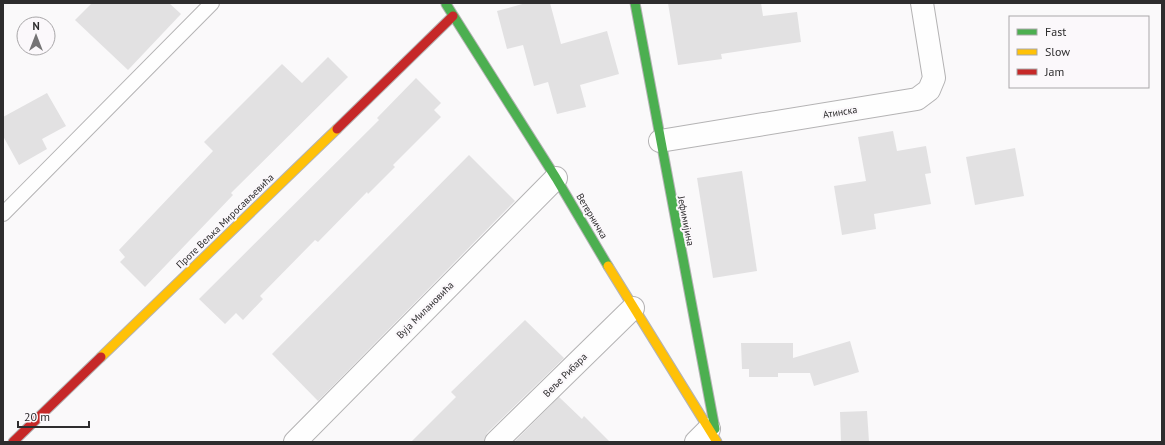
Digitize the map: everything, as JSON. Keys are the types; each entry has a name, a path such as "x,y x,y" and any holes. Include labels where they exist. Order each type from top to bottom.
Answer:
{"street":[{"name":"Ветерничка","path":"445,3 556,178 710,439"},
{"name":"Јефимијина","path":"635,3 660,141 710,439"},
{"name":"Атинска","path":"660,141 917,99 930,90 934,78 922,3"},
{"name":"Проте Вељка Миросављевића","path":"14,442 453,16"},
{"name":"Вуја Милановића","path":"295,442 556,178"},
{"name":"Веље Рибара","path":"496,442 633,308"}],"lane":[{"path":"3,214 212,3"}],"building":[{"path":"92,3 169,3 181,14 128,70 75,20"},
{"path":"526,3 550,3 561,44 607,31 619,74 580,85 586,107 557,114 548,82 534,86 523,45 507,49 497,11"},
{"path":"668,3 761,3 763,16 797,12 801,42 721,54 722,59 678,65"},
{"path":"328,57 348,77 231,193 233,195 145,287 120,262 125,257 119,250 213,151 204,142 282,64 302,83"},
{"path":"416,78 441,103 434,110 441,117 393,165 395,167 368,194 367,192 318,242 315,240 260,296 263,299 243,320 236,313 225,324 199,299 379,120 377,118"},
{"path":"47,93 66,126 42,139 47,149 19,165 3,136 3,117"},
{"path":"893,131 897,151 926,146 931,173 925,174 931,204 874,214 876,229 842,235 834,186 866,181 858,137"},
{"path":"1015,148 1024,196 975,205 966,157"},
{"path":"469,155 515,201 318,401 272,354"},
{"path":"742,171 757,271 713,278 697,178"},
{"path":"525,320 564,358 487,433 484,442 411,442 456,397 451,392"},
{"path":"850,341 859,372 814,386 810,373 778,373 778,377 749,377 749,369 742,369 741,343 793,343 793,358"},
{"path":"559,397 582,419 584,416 610,442 514,442"},
{"path":"867,411 869,442 841,442 840,412"}],"traffic: fast":[{"path":"635,3 715,429"},
{"path":"446,4 556,178 608,266"}],"traffic: slow":[{"path":"101,357 337,129"},
{"path":"608,266 717,442"}],"traffic: jam":[{"path":"337,129 453,16"},
{"path":"13,442 101,357"}]}
